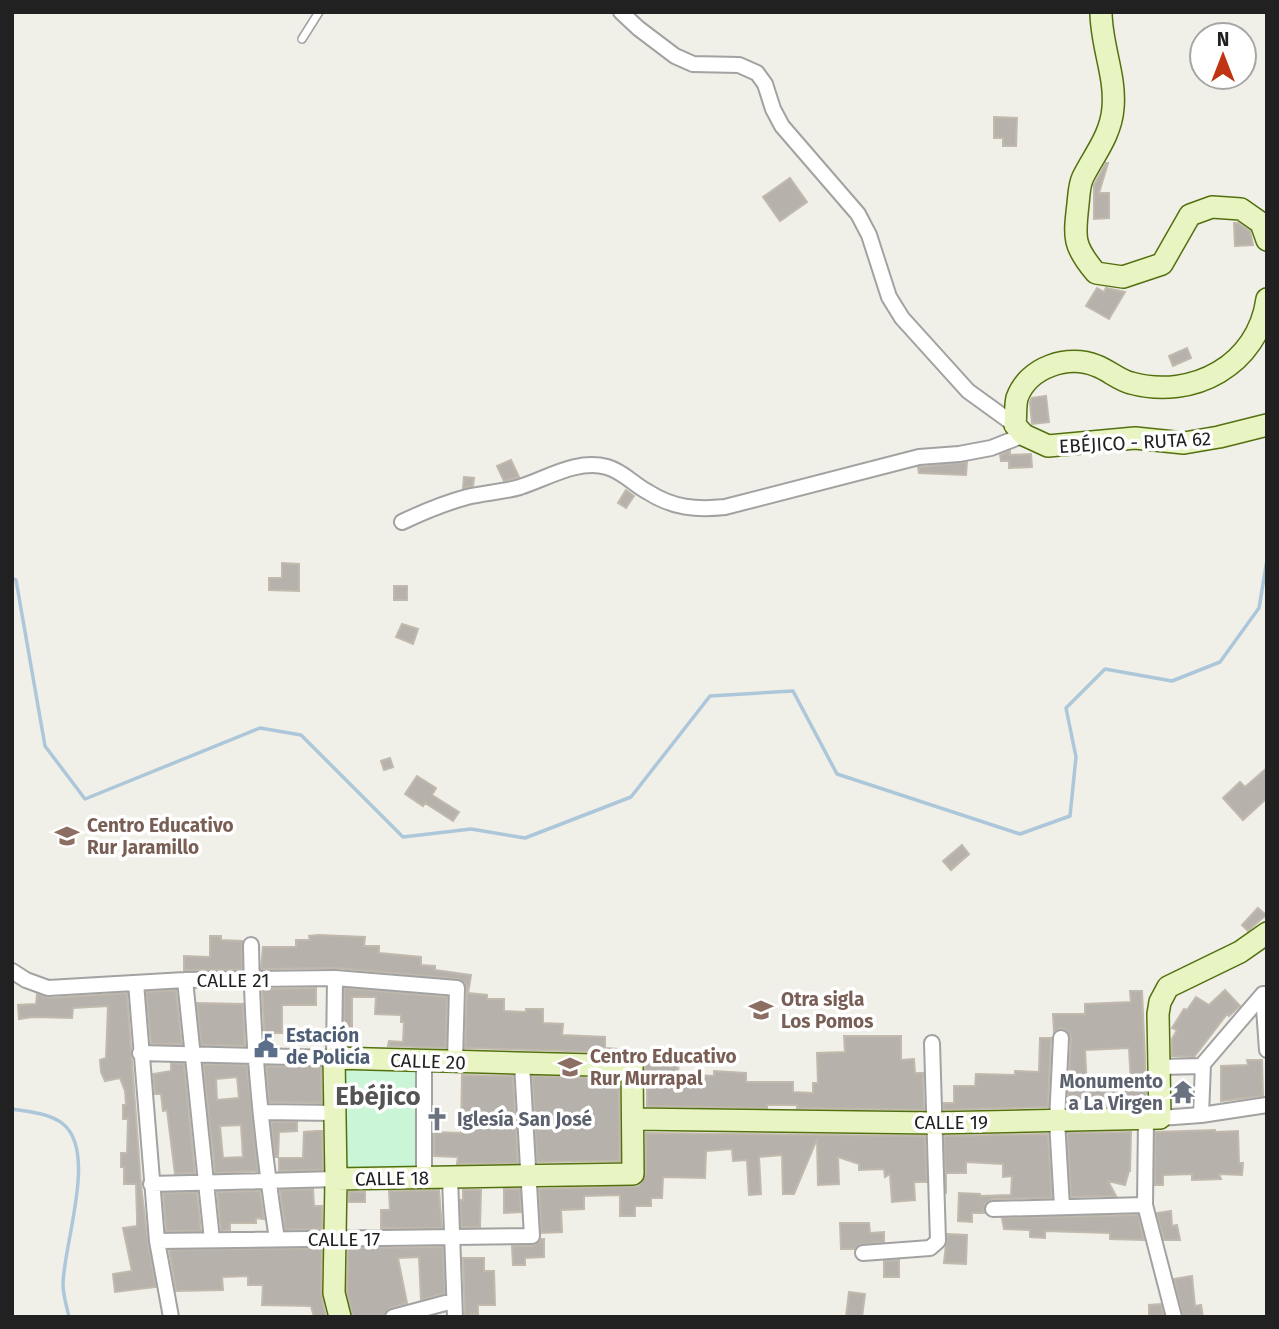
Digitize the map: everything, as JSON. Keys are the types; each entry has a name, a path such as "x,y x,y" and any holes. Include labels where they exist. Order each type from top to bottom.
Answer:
{"street":[{"path":"621,12 675,56 693,64 739,65 757,73 765,85 782,126 858,214 869,235 889,297 902,318 968,391 1020,430"},
{"path":"1101,12 1101,33 1114,89 1113,113 1105,139 1081,180 1074,234 1081,255 1096,273 1123,277 1162,264 1190,215 1212,207 1241,209 1261,223 1267,240"},
{"path":"1020,430 1017,398 1031,375 1059,362 1095,364 1130,383 1183,387 1208,378 1229,366 1248,346 1265,310 1267,299"},
{"name":"EBÉJICO - RUTA 62","path":"1020,430 1048,446 1135,438 1184,443 1219,438 1267,425"},
{"path":"402,522 426,510 466,498 518,488 586,465 614,470 648,492 677,506 697,509 724,507 919,457 960,454 991,448 1020,430"},
{"path":"1174,1317 1145,1205 1159,1067 1160,1002 1168,986 1240,952 1267,933"},
{"path":"251,945 257,1056 268,1180 277,1239"},
{"name":"CALLE 21","path":"12,971 26,980 48,988 185,980 335,978 457,988 455,1062"},
{"path":"335,978 336,1179 333,1238 334,1293 340,1317"},
{"path":"185,980 212,1240"},
{"path":"136,983 151,1184 157,1241 171,1317"},
{"path":"1265,994 1267,1050"},
{"path":"1201,1115 1203,1066 1265,994"},
{"path":"1062,1038 1057,1121 1062,1207"},
{"path":"863,1253 930,1248 938,1241 932,1042"},
{"name":"CALLE 20","path":"140,1053 632,1066 634,1119"},
{"path":"424,1061 424,1177"},
{"path":"522,1064 528,1175"},
{"path":"1159,1067 1203,1066"},
{"name":"CALLE 19","path":"634,1119 934,1123 1057,1121 1201,1115 1267,1105"},
{"path":"262,1112 335,1113"},
{"name":"CALLE 18","path":"151,1184 633,1174 634,1119"},
{"name":"CALLE 17","path":"157,1241 532,1236 528,1175"},
{"path":"450,1177 455,1317"},
{"path":"993,1209 1145,1205"},
{"path":"393,1317 453,1301"}],"lane":[{"path":"302,39 319,12"}],"green space":[{"path":"343,1067 416,1069 416,1169 341,1171"}],"building":[{"path":"994,117 1017,118 1016,146 1003,146 1003,138 994,138"},
{"path":"1106,163 1099,193 1109,193 1109,218 1094,219 1094,185"},
{"path":"790,178 807,202 780,221 763,197"},
{"path":"1234,223 1250,231 1253,245 1235,246"},
{"path":"1097,288 1104,292 1106,288 1125,292 1109,319 1086,306"},
{"path":"1187,348 1191,358 1173,366 1169,356"},
{"path":"1046,396 1049,422 1032,424 1032,398"},
{"path":"1010,451 1010,455 1031,454 1032,467 1009,468 1009,461 1001,461 1000,455"},
{"path":"511,460 519,477 504,481 497,466"},
{"path":"967,462 966,475 919,473 918,467 921,467"},
{"path":"464,477 474,478 473,486 463,488"},
{"path":"626,490 634,496 626,508 618,503"},
{"path":"282,563 299,564 299,591 269,590 269,578 282,578"},
{"path":"394,586 407,586 407,600 394,600"},
{"path":"402,624 418,629 413,644 396,637"},
{"path":"390,758 393,767 384,770 381,761"},
{"path":"1267,768 1267,798 1243,820 1223,798 1240,782 1245,787"},
{"path":"417,776 436,788 432,795 459,812 453,821 405,794"},
{"path":"962,845 969,854 951,870 943,861"},
{"path":"1258,908 1266,915 1248,931 1242,925"},
{"path":"210,936 221,936 221,940 242,941 242,970 184,970 184,956 210,957"},
{"path":"309,936 365,937 364,946 379,946 379,953 421,957 421,965 435,966 435,970 471,975 468,993 487,995 487,999 504,999 504,1011 526,1012 526,1009 543,1009 543,1023 563,1024 562,1035 605,1037 605,1048 639,1052 639,1055 465,1048 467,988 465,983 458,979 336,968 261,969 263,947 296,947 296,940 310,940"},
{"path":"316,988 316,1005 282,1005 282,1033 268,1033 265,1047 262,989"},
{"path":"344,988 447,997 446,1048 388,1046 389,1041 403,1042 404,1022 401,1022 401,1015 375,1014 376,997 352,997 352,1038 344,1038"},
{"path":"176,990 182,1044 151,1044 146,992"},
{"path":"1225,990 1240,1006 1229,1016 1227,1014 1194,1057 1172,1056 1172,1039 1177,1030 1172,1028 1184,1009 1187,1010 1196,997 1209,1005"},
{"path":"1130,991 1142,991 1147,1105 1067,1107 1071,1038 1066,1030 1061,1028 1054,1032 1053,1014 1085,1014 1085,1004 1131,1002","holes":["1129,1048 1131,1085 1087,1088 1085,1050"]},
{"path":"127,993 141,1185 156,1287 115,1292 113,1274 132,1271 123,1228 137,1226 137,1217 136,1184 124,1184 124,1167 121,1167 121,1153 127,1153 128,1119 123,1119 125,1091 120,1078 105,1081 101,1072 100,1060 106,1058 108,1006 73,1008 72,1018 19,1019 18,1005 36,1004 37,994 49,998"},
{"path":"197,1003 243,1004 245,1046 201,1045"},
{"path":"844,1036 901,1036 901,1060 914,1059 915,1073 923,1073 924,1110 797,1108 797,1105 767,1105 767,1108 647,1106 645,1066 642,1058 679,1060 678,1074 714,1076 714,1071 746,1073 746,1082 793,1082 793,1092 813,1093 813,1083 818,1083 817,1053 845,1052"},
{"path":"1040,1038 1051,1038 1048,1107 944,1110 943,1103 954,1103 954,1086 975,1086 976,1074 1015,1075 1015,1071 1039,1072"},
{"path":"1247,1060 1262,1060 1263,1096 1221,1101 1221,1066 1248,1065"},
{"path":"171,1063 184,1064 195,1173 175,1174 167,1110 163,1111 161,1094 155,1094 153,1074 171,1071"},
{"path":"203,1064 247,1065 258,1171 215,1173","holes":["237,1077 239,1098 217,1100 216,1079","241,1125 243,1157 223,1158 220,1126"]},
{"path":"266,1066 321,1067 322,1103 269,1102"},
{"path":"462,1075 513,1076 518,1163 457,1164 458,1157 434,1156 434,1132 461,1133"},
{"path":"532,1076 619,1079 620,1161 537,1162"},
{"path":"271,1122 297,1122 297,1131 279,1132 278,1157 275,1157"},
{"path":"322,1131 323,1170 279,1171 279,1158 303,1158 304,1132"},
{"path":"1238,1131 1242,1175 1219,1174 1221,1179 1192,1180 1192,1174 1163,1175 1163,1185 1155,1185 1155,1132"},
{"path":"1131,1132 1130,1171 1125,1185 1108,1181 1116,1196 1071,1197 1067,1133"},
{"path":"646,1133 925,1136 927,1182 914,1182 915,1200 892,1202 890,1174 885,1177 884,1169 859,1170 859,1164 838,1157 839,1184 818,1185 817,1139 794,1194 783,1194 782,1155 759,1157 761,1194 749,1195 747,1160 733,1161 732,1149 706,1151 705,1178 663,1177 662,1198 651,1198 651,1206 635,1206 635,1216 620,1216 620,1195 584,1196 584,1209 561,1210 562,1232 541,1233 539,1189 639,1186 646,1175"},
{"path":"1048,1134 1052,1198 992,1199 985,1204 984,1213 972,1213 972,1222 958,1221 959,1193 980,1196 1011,1195 1012,1176 1003,1177 1003,1164 966,1162 966,1173 946,1173 946,1194 944,1136"},
{"path":"313,1189 314,1206 322,1206 322,1229 285,1230 280,1190"},
{"path":"504,1189 520,1189 521,1212 504,1213"},
{"path":"439,1190 442,1228 381,1228 381,1210 390,1210 389,1191"},
{"path":"463,1190 481,1190 480,1227 461,1227 460,1200 463,1200"},
{"path":"260,1191 264,1219 256,1218 256,1223 230,1223 230,1230 221,1231 217,1192"},
{"path":"197,1192 201,1231 166,1231 163,1193"},
{"path":"349,1192 365,1192 365,1202 349,1202"},
{"path":"1171,1211 1172,1226 1177,1225 1180,1240 1164,1240 1157,1213"},
{"path":"1138,1215 1144,1240 1110,1239 1110,1233 1045,1231 1045,1238 1030,1237 1030,1230 1004,1229 1002,1218"},
{"path":"840,1223 869,1223 870,1233 884,1232 884,1242 841,1249"},
{"path":"947,1234 967,1235 966,1264 944,1263"},
{"path":"544,1239 544,1257 525,1258 525,1265 513,1265 512,1246 533,1246"},
{"path":"443,1247 445,1293 421,1300 419,1257 398,1258 407,1303 390,1308 384,1317 353,1317 347,1292 348,1248"},
{"path":"322,1248 321,1293 326,1317 314,1317 311,1306 262,1305 263,1285 248,1285 248,1276 222,1277 223,1290 176,1291 169,1250"},
{"path":"463,1258 484,1258 484,1271 494,1271 495,1305 478,1305 478,1314 470,1314 470,1317 465,1317"},
{"path":"899,1260 899,1277 884,1277 884,1261"},
{"path":"1192,1276 1195,1306 1201,1305 1203,1317 1183,1317 1174,1279"},
{"path":"849,1292 865,1294 862,1317 846,1317"},
{"path":"1161,1304 1164,1317 1149,1317 1149,1305"}],"waterway":[{"path":"12,578 16,580 45,746 85,799 260,728 301,735 403,837 471,829 525,838 631,797 710,696 793,691 837,774 1020,834 1070,816 1076,757 1066,708 1105,669 1172,681 1220,662 1259,608 1267,560"},
{"path":"12,1109 52,1117 63,1124 73,1137 78,1155 76,1200 63,1285 69,1317"}],"place":[{"name":"Centro Educativo Rur Jaramillo","path":"67,836"},
{"name":"Otra sigla Los Pomos","path":"761,1010"},
{"name":"Estación de Policía","path":"266,1046"},
{"name":"Centro Educativo Rur Murrapal","path":"570,1067"},
{"name":"Monumento a La Virgen","path":"1183,1092"},
{"name":"Iglesía San José","path":"437,1119"}],"district":[{"name":"Ebéjico","path":"378,1096"}]}
